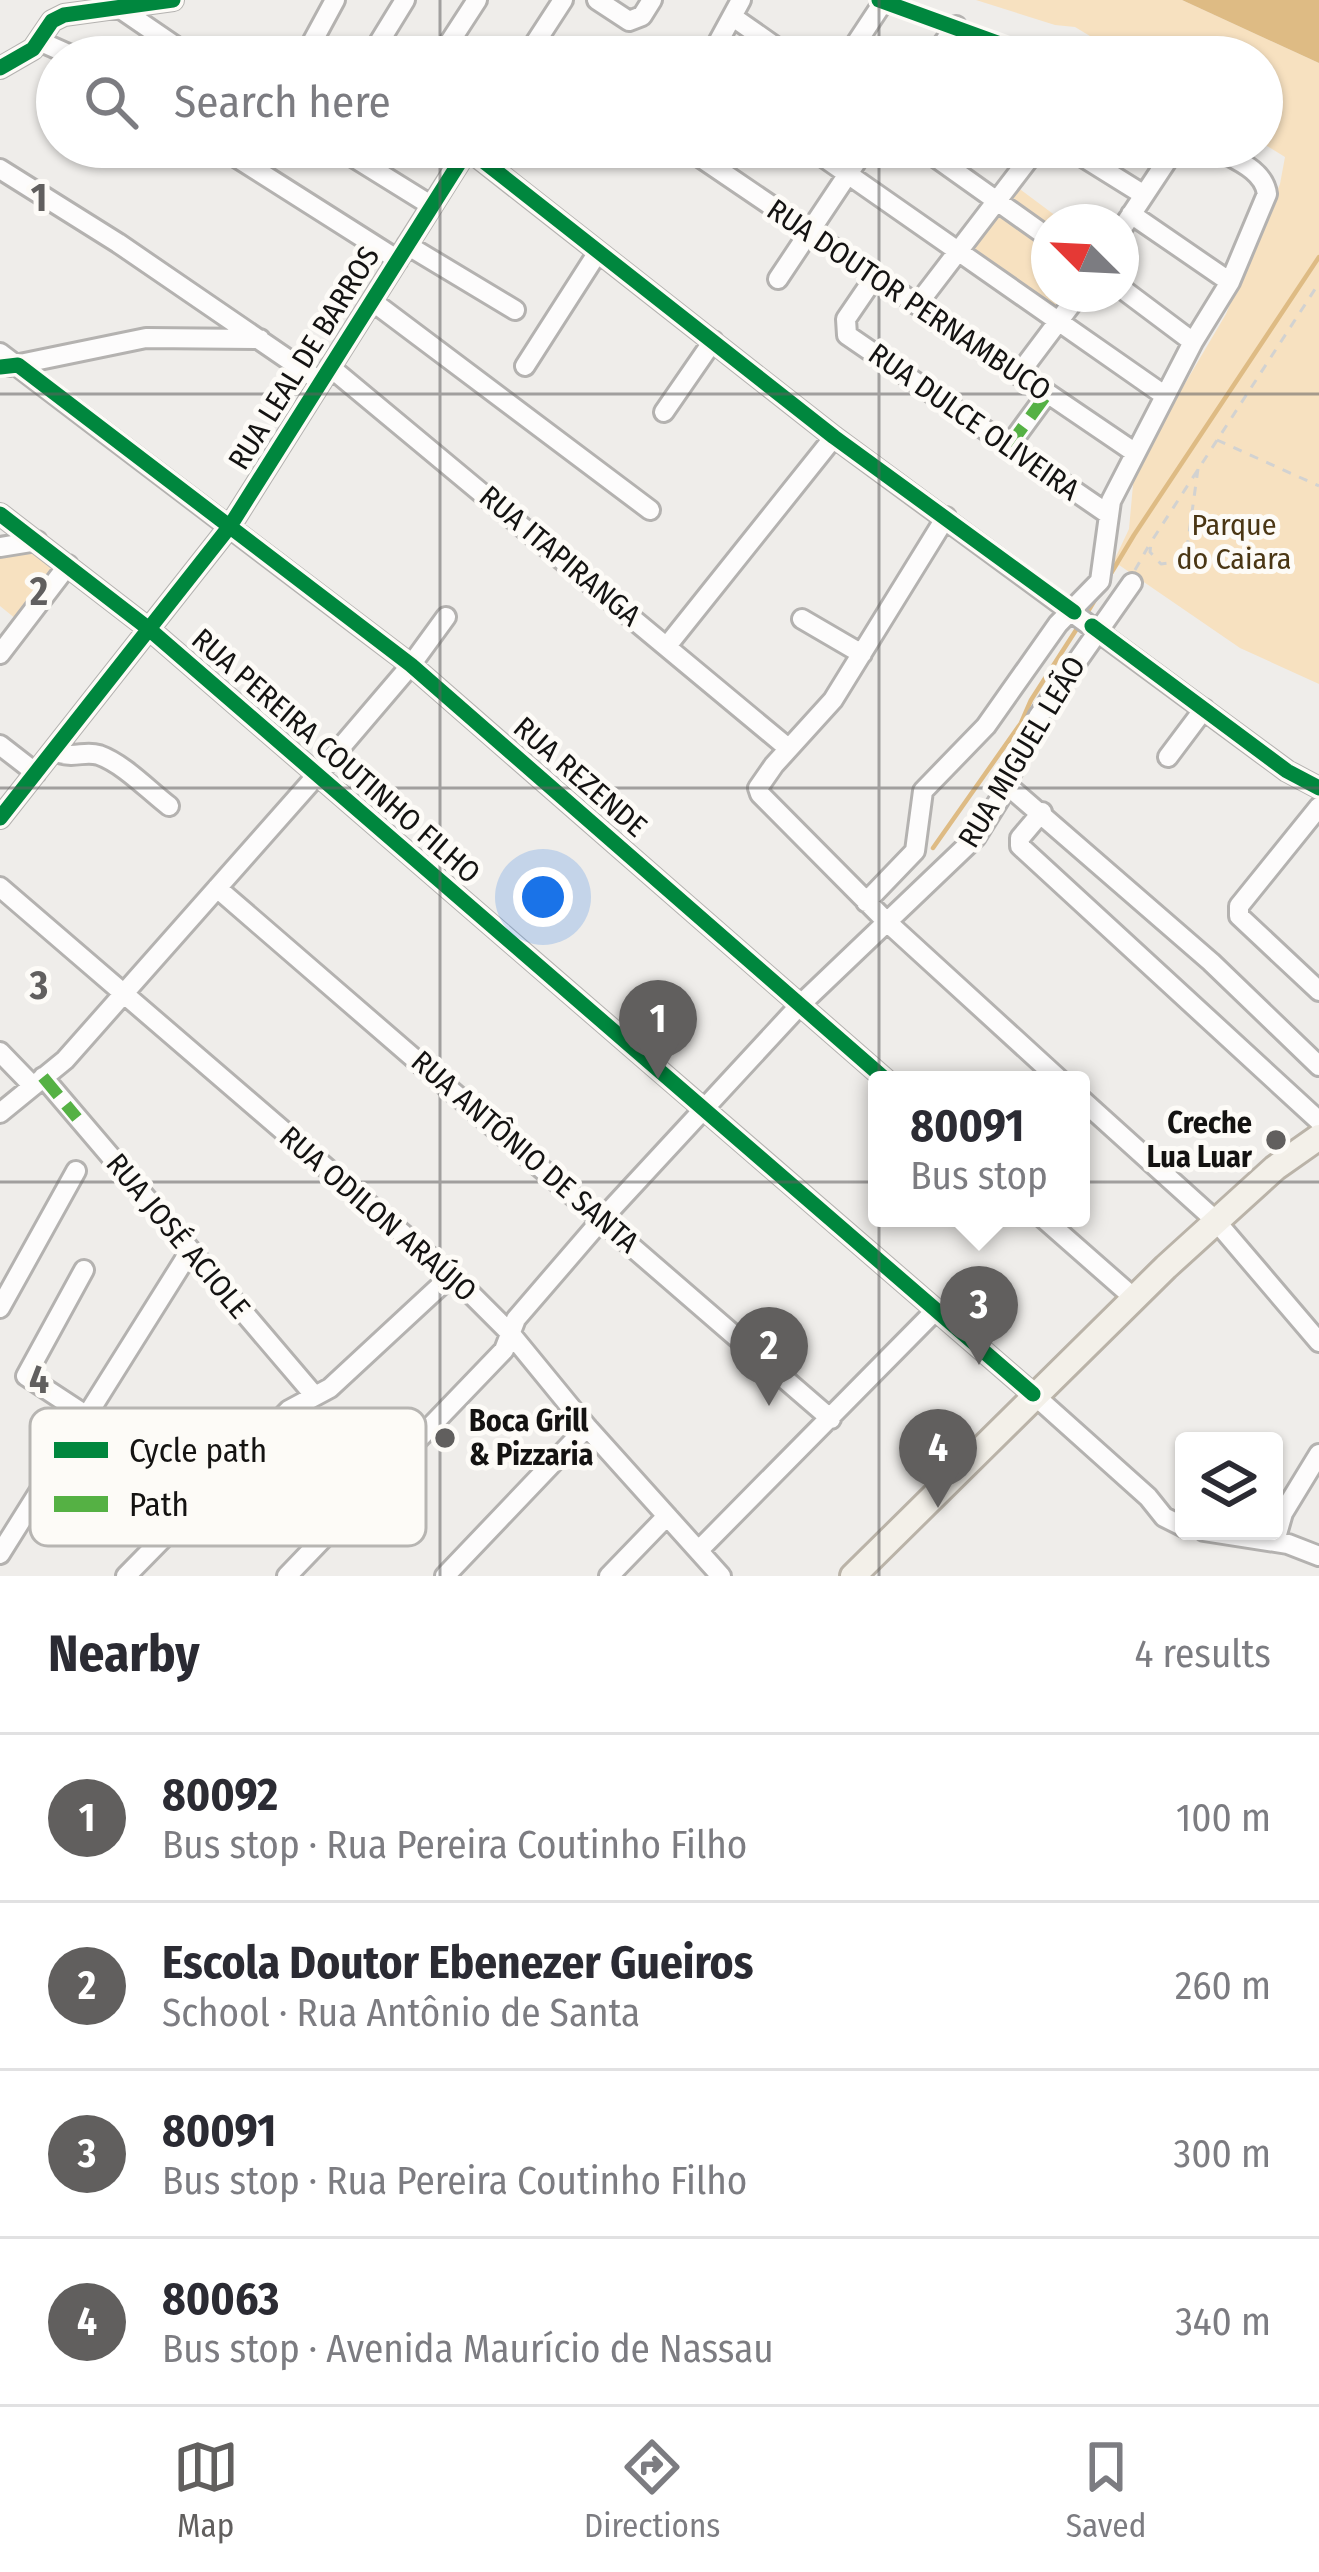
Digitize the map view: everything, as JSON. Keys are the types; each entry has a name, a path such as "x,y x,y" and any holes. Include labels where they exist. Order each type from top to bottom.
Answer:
{"main road":[{"path":"853,1576 1033,1394 1275,1168 1317,1121"}],"street":[{"path":"43,36 58,17 172,0"},
{"path":"322,36 335,0"},
{"path":"383,36 405,0"},
{"path":"454,36 477,0"},
{"path":"544,36 563,0"},
{"path":"596,0 629,21 642,16 652,0"},
{"path":"861,36 884,1"},
{"path":"118,8 160,36"},
{"path":"722,36 737,9 767,36"},
{"path":"949,36 956,26"},
{"path":"0,68 36,44"},
{"path":"256,168 515,310"},
{"path":"371,168 432,206"},
{"name":"RUA LEAL DE BARROS","path":"0,818 230,526 455,168"},
{"path":"492,168 834,437 1287,770 1319,788"},
{"name":"RUA DOUTOR PERNAMBUCO","path":"715,168 1134,452"},
{"path":"839,168 1164,394"},
{"path":"778,279 850,168"},
{"path":"962,168 1031,224"},
{"path":"917,305 1021,168"},
{"path":"1101,168 1144,194"},
{"path":"1138,204 1162,168"},
{"path":"866,902 915,850 923,791 986,726 1072,610 1100,581 1108,514 1134,452 1230,281 1267,194 1267,186 1249,168"},
{"name":"RUA ITAPIRANGA","path":"0,169 260,339 325,374 788,748"},
{"path":"1139,229 1230,281"},
{"path":"525,366 598,252"},
{"name":"RUA DULCE OLIVEIRA","path":"874,278 844,328 847,335 1108,514"},
{"path":"372,301 650,510"},
{"path":"1139,302 1193,342"},
{"path":"1018,375 1067,312"},
{"path":"9,366 146,338 260,339"},
{"path":"664,412 713,340"},
{"name":"RUA REZENDE","path":"0,353 9,366 411,665 876,1071"},
{"path":"1009,446 1047,394"},
{"path":"667,646 834,437"},
{"name":"RUA PEREIRA COUTINHO FILHO","path":"0,514 149,629 318,774 1175,1522"},
{"path":"946,517 833,700 758,788 866,902 1050,1071"},
{"path":"0,547 37,541"},
{"path":"0,654 7,637 68,565"},
{"name":"RUA MIGUEL LEÃO","path":"426,1431 504,1350 516,1318 602,1218 800,1005 976,837 1038,718 1095,628 1132,583"},
{"path":"0,1113 65,1060 318,774 411,665 446,616"},
{"path":"802,619 862,654"},
{"path":"1168,757 1204,709"},
{"path":"0,745 36,773"},
{"path":"53,751 69,758 88,753 105,757 170,806"},
{"path":"1007,784 1319,1066"},
{"path":"1319,807 1239,906 1239,916 1319,991"},
{"path":"1042,812 1020,838 1020,847 1317,1121"},
{"name":"RUA ODILON ARAÚJO","path":"0,887 452,1276 510,1333 721,1576"},
{"name":"RUA ANTÔNIO DE SANTA","path":"217,888 831,1418"},
{"name":"RUA JOSÉ ACIOLE","path":"0,1052 77,1118 314,1395"},
{"path":"1090,1107 1215,1220 1319,1342"},
{"path":"0,1309 76,1171"},
{"path":"1053,1227 1134,1298"},
{"path":"92,1408 190,1251"},
{"path":"75,1408 26,1376 84,1270"},
{"path":"292,1408 330,1388 452,1276"},
{"path":"699,1550 935,1311"},
{"path":"446,1576 587,1427"},
{"path":"1275,1541 1283,1513 1319,1454"},
{"path":"0,1554 30,1506"},
{"path":"608,1576 667,1516"},
{"path":"1268,1540 1319,1556"},
{"path":"126,1576 155,1546"},
{"name":"RUA MIGUEL LEÃO","path":"287,1576 316,1546"}],"path":[{"path":"1158,561 1138,575 1134,572 1319,284"},
{"path":"1217,440 1319,485"},
{"path":"1150,542 1158,561 1178,562 1187,548 1198,469"}],"green space":[{"path":"976,0 1182,0 1260,36 1090,36 1075,27"},
{"name":"Parque do Caiara","path":"1283,46 1319,63 1319,684 1240,648 1119,565 1092,607 1129,529 1134,474 1226,314 1280,184 1285,157"},
{"path":"1013,184 1040,204 1031,204 1031,290 967,243"},
{"path":"31,549 56,567 16,619 0,606 0,555"}],"shaded area":[{"path":"1182,0 1319,0 1319,63 1283,46 1283,36 1260,36"}],"waterway":[{"path":"1084,618 1319,257"},
{"path":"933,848 1021,723 1078,627"}],"marked path":[{"path":"1009,446 1047,394"},
{"path":"43,1077 77,1118"}],"cycle path":[{"path":"42,36 52,21 64,15 173,0"},
{"path":"879,0 978,36"},
{"path":"0,68 36,45"},
{"path":"0,818 230,526 456,168"},
{"path":"492,168 834,437 1074,612"},
{"path":"0,367 18,365 411,665 876,1071"},
{"path":"0,514 149,629 1033,1394"},
{"path":"1092,626 1287,771 1319,788"}],"place":[{"name":"80092","path":"658,1079"},
{"name":"Creche Lua Luar","path":"1276,1140"},
{"name":"80091","path":"979,1365"},
{"name":"Escola Doutor Ebenezer Gueiros","path":"769,1406"},
{"name":"Boca Grill & Pizzaria","path":"445,1438"},
{"name":"80063","path":"938,1508"}]}
